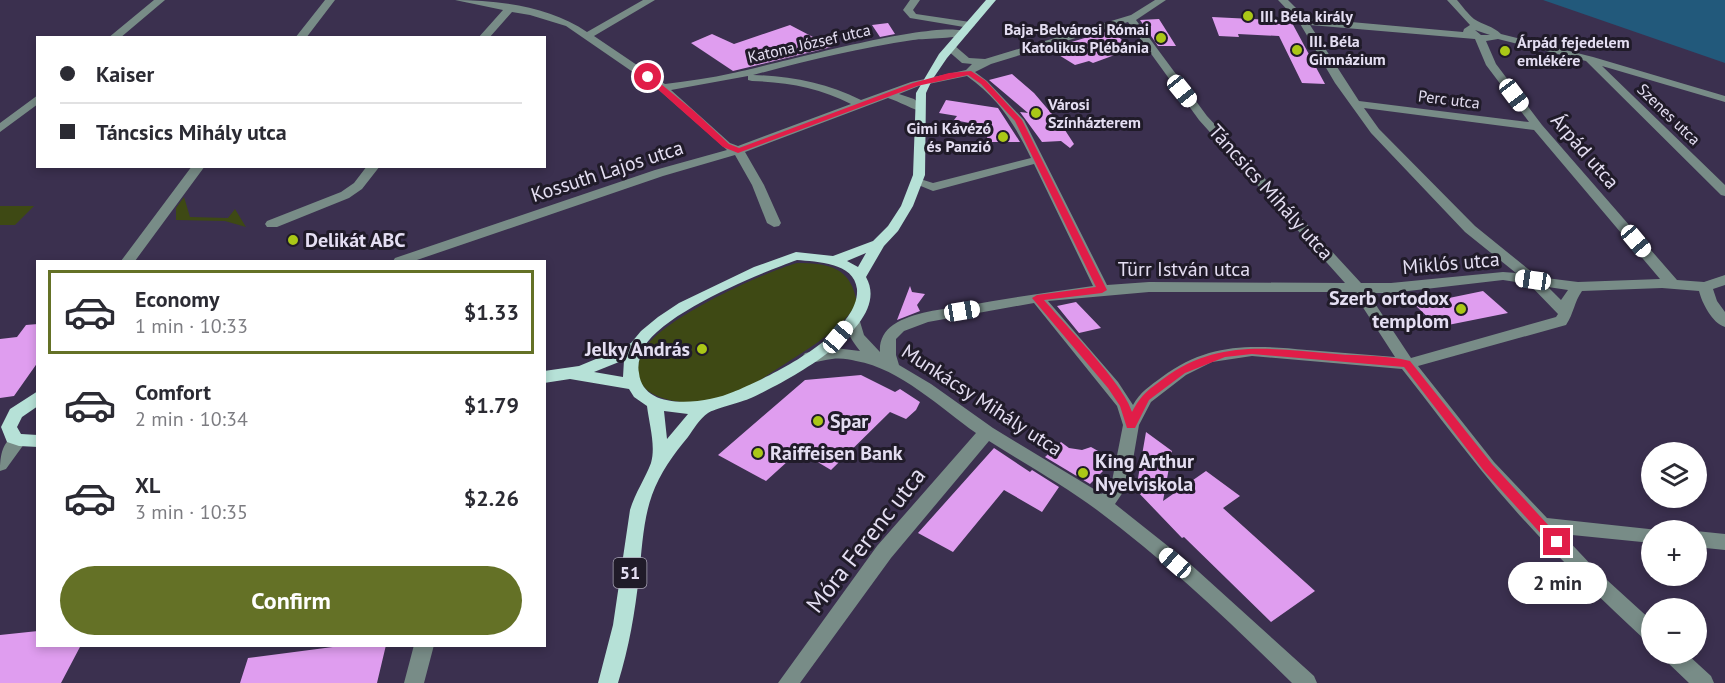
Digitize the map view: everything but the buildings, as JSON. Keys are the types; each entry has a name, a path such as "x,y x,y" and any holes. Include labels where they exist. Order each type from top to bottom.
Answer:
{"main road":[{"path":"569,375 600,365 636,347 657,326 695,301 750,272 796,256 833,261 850,268 860,276 878,243 901,216 917,182 921,93 926,81 966,29 992,0"},
{"path":"833,261 878,243"},
{"name":"51","path":"659,465 660,447 655,404 681,409 702,409 752,390 810,357 838,337 863,304 866,286 860,276"},
{"path":"636,347 631,365 632,384 642,396 655,404"},
{"path":"546,377 569,375 632,384"},
{"path":"0,412 32,399"},
{"path":"32,399 12,418 9,427 11,438 36,441"},
{"name":"51","path":"608,683 624,622 643,495 679,435 702,409"}],"street":[{"path":"115,36 160,0"},
{"path":"302,36 330,0"},
{"path":"460,0 532,12 569,24 663,88 726,145 738,150 758,185 774,223"},
{"path":"588,36 650,0"},
{"path":"915,0 908,10 913,16 966,29"},
{"path":"1102,290 1018,120 983,83 969,73 973,68 987,62 1130,19 1161,0"},
{"path":"1283,0 1303,21 1355,104 1375,131 1416,176 1470,229 1533,280 1566,314"},
{"name":"Árpád utca","path":"1452,0 1475,29 1491,65 1538,127 1672,283"},
{"path":"1130,19 1136,2"},
{"path":"485,36 510,8"},
{"name":"Táncsics Mihály utca","path":"1130,19 1203,117 1358,289 1407,364 1488,467 1589,576 1641,624"},
{"path":"1303,21 1475,29 1490,39 1495,34 1725,99"},
{"name":"Katona József utca","path":"663,88 732,77 863,44 966,29"},
{"path":"951,48 966,61 987,62"},
{"name":"Szenes utca","path":"1589,59 1725,192"},
{"name":"Kossuth Lajos utca","path":"403,260 659,173 738,150 926,81 969,73"},
{"path":"732,77 760,78 799,84 836,93 859,104"},
{"path":"888,94 910,101 920,109"},
{"path":"0,129 36,100"},
{"name":"Perc utca","path":"1355,104 1538,127"},
{"path":"917,182 933,187 1036,160"},
{"path":"129,260 197,168"},
{"path":"272,224 345,195 358,186 372,168"},
{"name":"Miklós utca","path":"1358,289 1391,288 1503,276 1578,287 1672,283 1706,287 1725,280"},
{"name":"Türr István utca","path":"886,364 886,343 892,332 906,323 927,317 1037,298 1149,287 1358,289"},
{"path":"1104,505 1120,483 1131,425 1145,398 1181,371 1208,358 1225,354 1271,352 1407,364 1562,321 1566,314 1568,301 1578,287"},
{"path":"1706,287 1710,303 1725,322"},
{"path":"1037,298 1112,386 1125,405 1131,425"},
{"path":"853,319 857,337 886,364"},
{"path":"810,357 832,353 886,364"},
{"name":"Munkácsy Mihály utca","path":"886,364 987,432 1104,505 1253,631 1307,683"},
{"name":"Móra Ferenc utca","path":"788,683 884,552 987,432"},
{"path":"0,464 11,438"},
{"path":"1541,525 1641,534"},
{"path":"1707,540 1725,542"},
{"path":"414,683 423,647"},
{"path":"1684,664 1704,683"}],"green space":[{"path":"184,197 190,217 228,218 235,209 246,227 225,221 176,220 176,208"},
{"path":"0,206 34,206 15,225 0,225"},
{"path":"797,263 820,264 838,270 850,282 857,304 841,323 812,347 743,391 719,400 690,403 674,401 659,397 647,390 639,380 638,367 644,350 670,325 691,311 738,287"}],"water":[{"path":"1543,0 1725,0 1725,63"}],"place":[{"name":"III. Béla király","path":"1248,16"},
{"name":"Baja-Belvárosi Római Katolikus Plébánia","path":"1161,38"},
{"name":"III. Béla Gimnázium","path":"1297,50"},
{"name":"Árpád fejedelem emlékére","path":"1505,51"},
{"name":"Városi Színházterem","path":"1036,113"},
{"name":"Gimi Kávézó és Panzió","path":"1003,137"},
{"name":"Delikát ABC","path":"293,240"},
{"name":"Szerb ortodox templom","path":"1461,309"},
{"name":"Jelky András","path":"702,349"},
{"name":"Spar","path":"818,421"},
{"name":"Raiffeisen Bank","path":"758,453"},
{"name":"King Arthur Nyelviskola","path":"1083,473"}],"route":[{"path":"648,77 726,145 738,150 915,84 958,73 969,73 983,83 1018,120 1102,290 1037,298 1112,386 1125,405 1131,425 1145,398 1181,371 1208,358 1225,354 1252,351 1407,364 1488,467 1557,542"}]}
